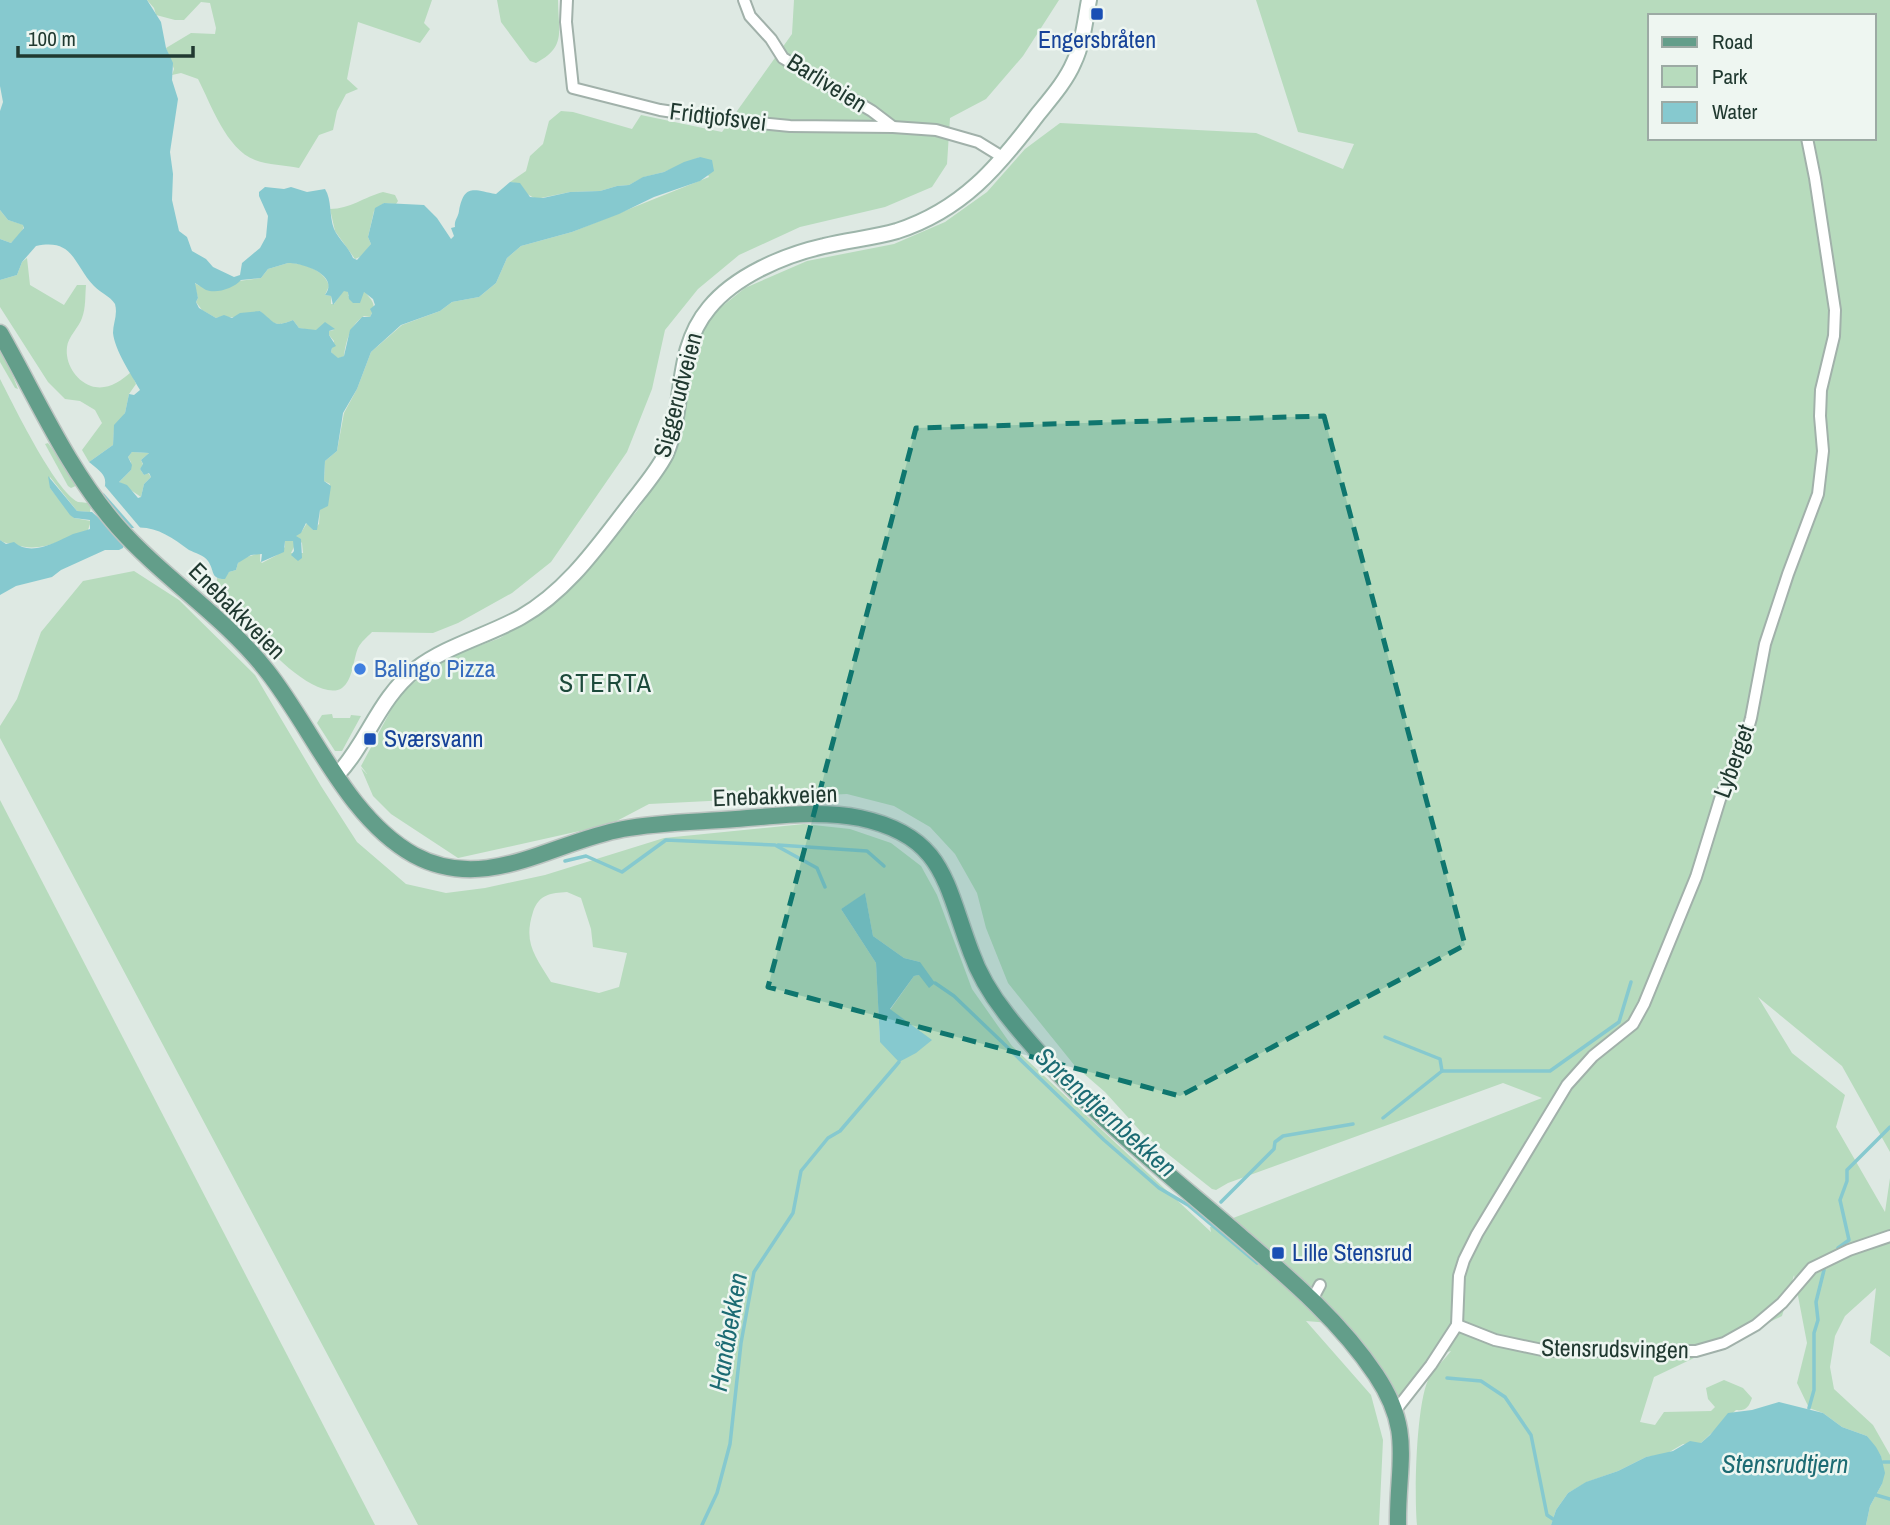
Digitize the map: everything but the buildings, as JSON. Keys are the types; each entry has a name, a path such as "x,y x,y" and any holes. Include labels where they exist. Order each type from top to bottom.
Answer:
{"main road":[{"name":"Siggerudveien","path":"337,775 384,702 407,677 435,656 498,629 529,612 564,584 592,553 666,454 672,438 687,348 701,318 717,299 748,276 796,255 828,245 895,231 929,217 975,188 1004,158 1052,97 1072,66 1081,43 1089,0"},
{"name":"Enebakkveien","path":"0,333 78,473 120,530 225,625 255,656 275,681 337,775 375,823 402,847 431,863 467,870 510,866 606,833 664,824 793,815 839,815 872,821 902,834 922,847 939,865 978,969 994,998 1024,1035 1113,1126 1312,1300 1368,1364 1384,1387 1395,1411 1402,1443 1398,1525"}],"street":[{"name":"Fridtjofsvei","path":"567,0 566,22 573,88 660,110 727,120 800,127 920,128 955,134 978,142 1004,158"},
{"name":"Barliveien","path":"744,0 750,16 771,39 783,58 872,111 893,127"},
{"name":"Lyberget","path":"1457,1325 1459,1276 1477,1234 1567,1085 1593,1056 1633,1024 1644,1004 1693,883 1721,796 1744,743 1770,628 1818,494 1823,465 1821,390 1834,336 1835,310 1807,140"},
{"name":"Stensrudsvingen","path":"1457,1325 1495,1340 1547,1351 1696,1351 1724,1343 1756,1325 1782,1303 1812,1268 1849,1250 1890,1236"},
{"path":"1312,1300 1320,1285"},
{"path":"1395,1411 1431,1365 1457,1325"}],"highlighted area":[{"path":"1324,416 1465,945 1180,1096 768,987 916,428"}],"green space":[{"path":"147,0 432,0 424,23 430,29 420,43 358,22 347,79 358,89 346,94 337,111 333,130 319,135 299,168 260,162 245,154 220,125 198,79 181,73 172,75 174,69 166,48 191,33 215,34 210,3 201,2 184,20 175,20 156,15"},
{"path":"497,0 558,0 559,37 553,51 536,63 530,61 501,22"},
{"path":"794,0 1059,0 1023,56 986,99 950,118 947,164 932,187 885,207 800,227 739,255 698,289 665,330 652,389 627,452 551,562 512,593 458,623 433,633 372,632 358,648 351,675 342,688 332,691 319,687 289,668 264,643 251,622 228,603 217,584 217,578 221,579 236,570 243,558 260,553 262,563 277,555 285,547 285,541 293,540 295,545 291,553 303,553 302,543 295,536 307,523 313,530 319,524 320,510 330,484 324,481 325,461 337,451 344,413 357,389 371,352 402,325 440,311 452,302 479,297 496,283 507,258 521,246 572,232 709,177 700,157 629,185 600,191 570,192 536,199 527,194 520,184 510,182 526,171 530,156 543,144 549,121 561,111 632,129 641,115 722,132 792,34"},
{"path":"1256,0 1890,0 1890,1152 1842,1066 1758,997 1792,1053 1845,1095 1836,1127 1885,1212 1890,1178 1890,1357 1870,1343 1876,1288 1845,1316 1835,1336 1830,1367 1834,1389 1873,1425 1890,1455 1890,1525 1866,1525 1870,1506 1882,1484 1881,1456 1867,1436 1842,1427 1823,1413 1809,1408 1797,1383 1807,1343 1794,1275 1782,1316 1654,1377 1640,1422 1655,1425 1664,1412 1711,1411 1715,1407 1708,1399 1706,1388 1724,1380 1743,1388 1752,1398 1747,1408 1736,1410 1701,1443 1683,1444 1666,1454 1646,1457 1568,1493 1556,1510 1551,1525 1417,1525 1416,1471 1425,1388 1430,1376 1451,1351 1440,1354 1416,1374 1406,1392 1401,1414 1386,1376 1330,1323 1306,1321 1371,1395 1383,1440 1379,1525 418,1525 0,738 0,726 17,699 41,632 83,581 134,571 179,600 255,675 357,842 406,884 446,893 485,888 545,875 664,838 804,824 850,829 891,843 921,866 937,895 972,989 1012,1046 1211,1232 1210,1227 1542,1098 1503,1083 1228,1183 1216,1190 1212,1189 1144,1135 1105,1092 1075,1066 1008,983 986,928 977,893 955,854 930,827 894,806 847,794 649,804 611,824 458,858 391,814 373,796 361,768 367,774 361,766 399,695 441,660 500,638 553,605 637,511 672,457 690,360 698,337 715,312 745,288 807,261 894,244 945,222 987,192 1025,149 1060,123 1256,133 1343,169 1354,144 1298,132","holes":["567,892 581,898 591,929 593,947 627,953 619,987 599,993 551,982 540,964 530,941 533,912 542,898","865,894 873,936 904,958 920,962 919,975 914,976 890,1010 900,1019 880,1042 876,963 841,909"]},
{"path":"383,192 395,195 398,201 396,204 384,203 374,211 368,237 371,244 362,256 355,259 335,231 330,209 344,207"},
{"path":"0,210 8,220 24,225 22,232 11,243 0,239"},
{"path":"27,258 30,285 64,305 77,285 86,285 81,321 67,347 68,359 76,375 91,386 102,387 117,382 131,372 136,384 129,394 125,413 114,429 113,445 89,462 82,450 102,423 95,410 80,401 65,399 48,382 0,307 0,280 17,275 22,262"},
{"path":"288,263 307,266 323,276 329,286 325,295 331,296 331,304 334,304 344,290 349,292 348,296 365,292 372,301 374,306 370,317 364,316 352,329 344,356 338,359 331,352 334,341 329,331 334,330 324,324 316,331 299,328 293,320 283,324 275,323 260,311 216,318 202,310 196,302 198,298 194,283 200,286 261,278 268,269"},
{"path":"0,344 18,389 0,362"},
{"path":"0,379 35,446 58,482 78,502 89,503 91,506 90,512 77,511 50,477 50,488 74,518 91,521 88,530 44,546 26,547 0,540"},
{"path":"48,443 78,485 71,488 68,486 45,444"},
{"path":"132,452 149,453 141,460 143,465 140,469 144,475 148,473 151,477 144,484 141,497 119,482 131,470 128,457"},
{"path":"332,714 333,718 361,716 342,751 335,751 317,723 322,715"},
{"path":"0,800 375,1525 0,1525"}],"water":[{"path":"0,0 147,0 161,22 166,48 173,63 172,80 178,99 170,152 172,200 179,231 187,237 192,251 206,259 213,267 234,277 240,275 242,263 260,248 266,237 268,216 259,196 259,192 265,187 291,187 307,192 325,189 334,229 357,260 371,244 368,237 375,208 384,203 424,205 451,239 454,236 451,228 455,227 461,202 471,190 496,194 510,182 520,183 530,197 543,198 570,192 600,191 629,185 643,177 664,172 700,157 712,160 714,171 700,181 654,197 619,214 572,232 521,246 507,258 496,283 479,297 452,302 440,311 401,325 371,352 357,389 343,413 337,451 325,461 324,481 331,486 328,506 320,510 317,530 313,530 306,523 301,533 296,536 301,539 302,558 298,561 291,555 294,551 293,541 285,541 284,552 261,562 262,554 251,555 238,563 236,570 229,572 225,579 220,579 215,576 208,561 175,540 153,529 128,529 123,548 105,550 61,570 52,577 16,586 0,595 0,540 6,544 14,542 28,548 36,548 90,529 90,520 70,515 50,488 48,476 77,511 92,512 111,529 124,522 103,495 104,476 89,462 113,445 114,425 125,413 129,394 134,395 140,390 114,340 115,304 94,286 66,249 49,245 36,246 22,262 17,275 0,280 0,239 11,243 24,228 23,225 8,220 0,210 0,111 3,102 0,86","holes":["288,263 302,265 324,276 328,282 325,295 331,296 333,305 344,291 348,292 353,303 360,303 364,292 373,299 375,305 370,309 370,317 362,317 350,330 344,356 338,358 331,352 336,346 329,331 335,329 325,322 316,330 299,328 293,320 282,324 275,323 260,311 240,313 232,318 224,315 216,318 199,308 196,302 198,298 195,283 210,291 225,290 241,280 261,278 268,269","132,452 149,453 141,460 143,464 140,469 144,475 149,473 151,477 144,484 141,497 138,498 127,485 119,482 131,470 128,457"]},
{"path":"865,893 873,936 904,958 920,962 935,983 929,988 919,975 914,976 890,1009 932,1040 899,1062 880,1042 876,963 841,909"},
{"name":"Stensrudtjern","path":"1779,1402 1823,1413 1842,1427 1867,1436 1876,1447 1885,1473 1870,1506 1866,1525 1551,1525 1556,1510 1568,1493 1586,1482 1618,1471 1646,1457 1673,1451 1690,1441 1701,1443 1728,1413 1752,1410"}],"pier":[{"path":"105,486 143,531 137,531 101,490"}],"waterway":[{"path":"565,861 586,856 622,872 666,840 775,845 817,868 825,887"},
{"path":"778,845 867,851 884,866"},
{"path":"1383,1118 1442,1071 1550,1071 1619,1022 1631,982"},
{"name":"Sprengtjernbekken","path":"935,983 954,996 1104,1140 1159,1188 1188,1205 1257,1263"},
{"path":"1385,1037 1440,1059 1442,1071"},
{"name":"Hanåbekken","path":"702,1525 717,1493 730,1444 741,1343 754,1272 793,1213 801,1171 828,1138 840,1131 899,1062"},
{"path":"1221,1202 1274,1149 1275,1142 1283,1136 1353,1124"},
{"path":"1838,1248 1849,1240 1840,1200 1847,1181 1847,1170 1890,1127"},
{"path":"1809,1408 1814,1390 1814,1333 1818,1320 1816,1302 1824,1270"},
{"name":"Sprengtjernbekken","path":"1447,1378 1481,1381 1505,1397 1531,1435 1547,1515 1553,1519"},
{"path":"1883,1462 1890,1462"},
{"path":"1876,1495 1890,1499"}],"place":[{"name":"Engersbråten","path":"1097,14"},
{"name":"Balingo Pizza","path":"360,669"},
{"name":"Sværsvann","path":"370,739"},
{"name":"Lille Stensrud","path":"1278,1253"}],"district":[{"name":"STERTA","path":"606,683"}]}
